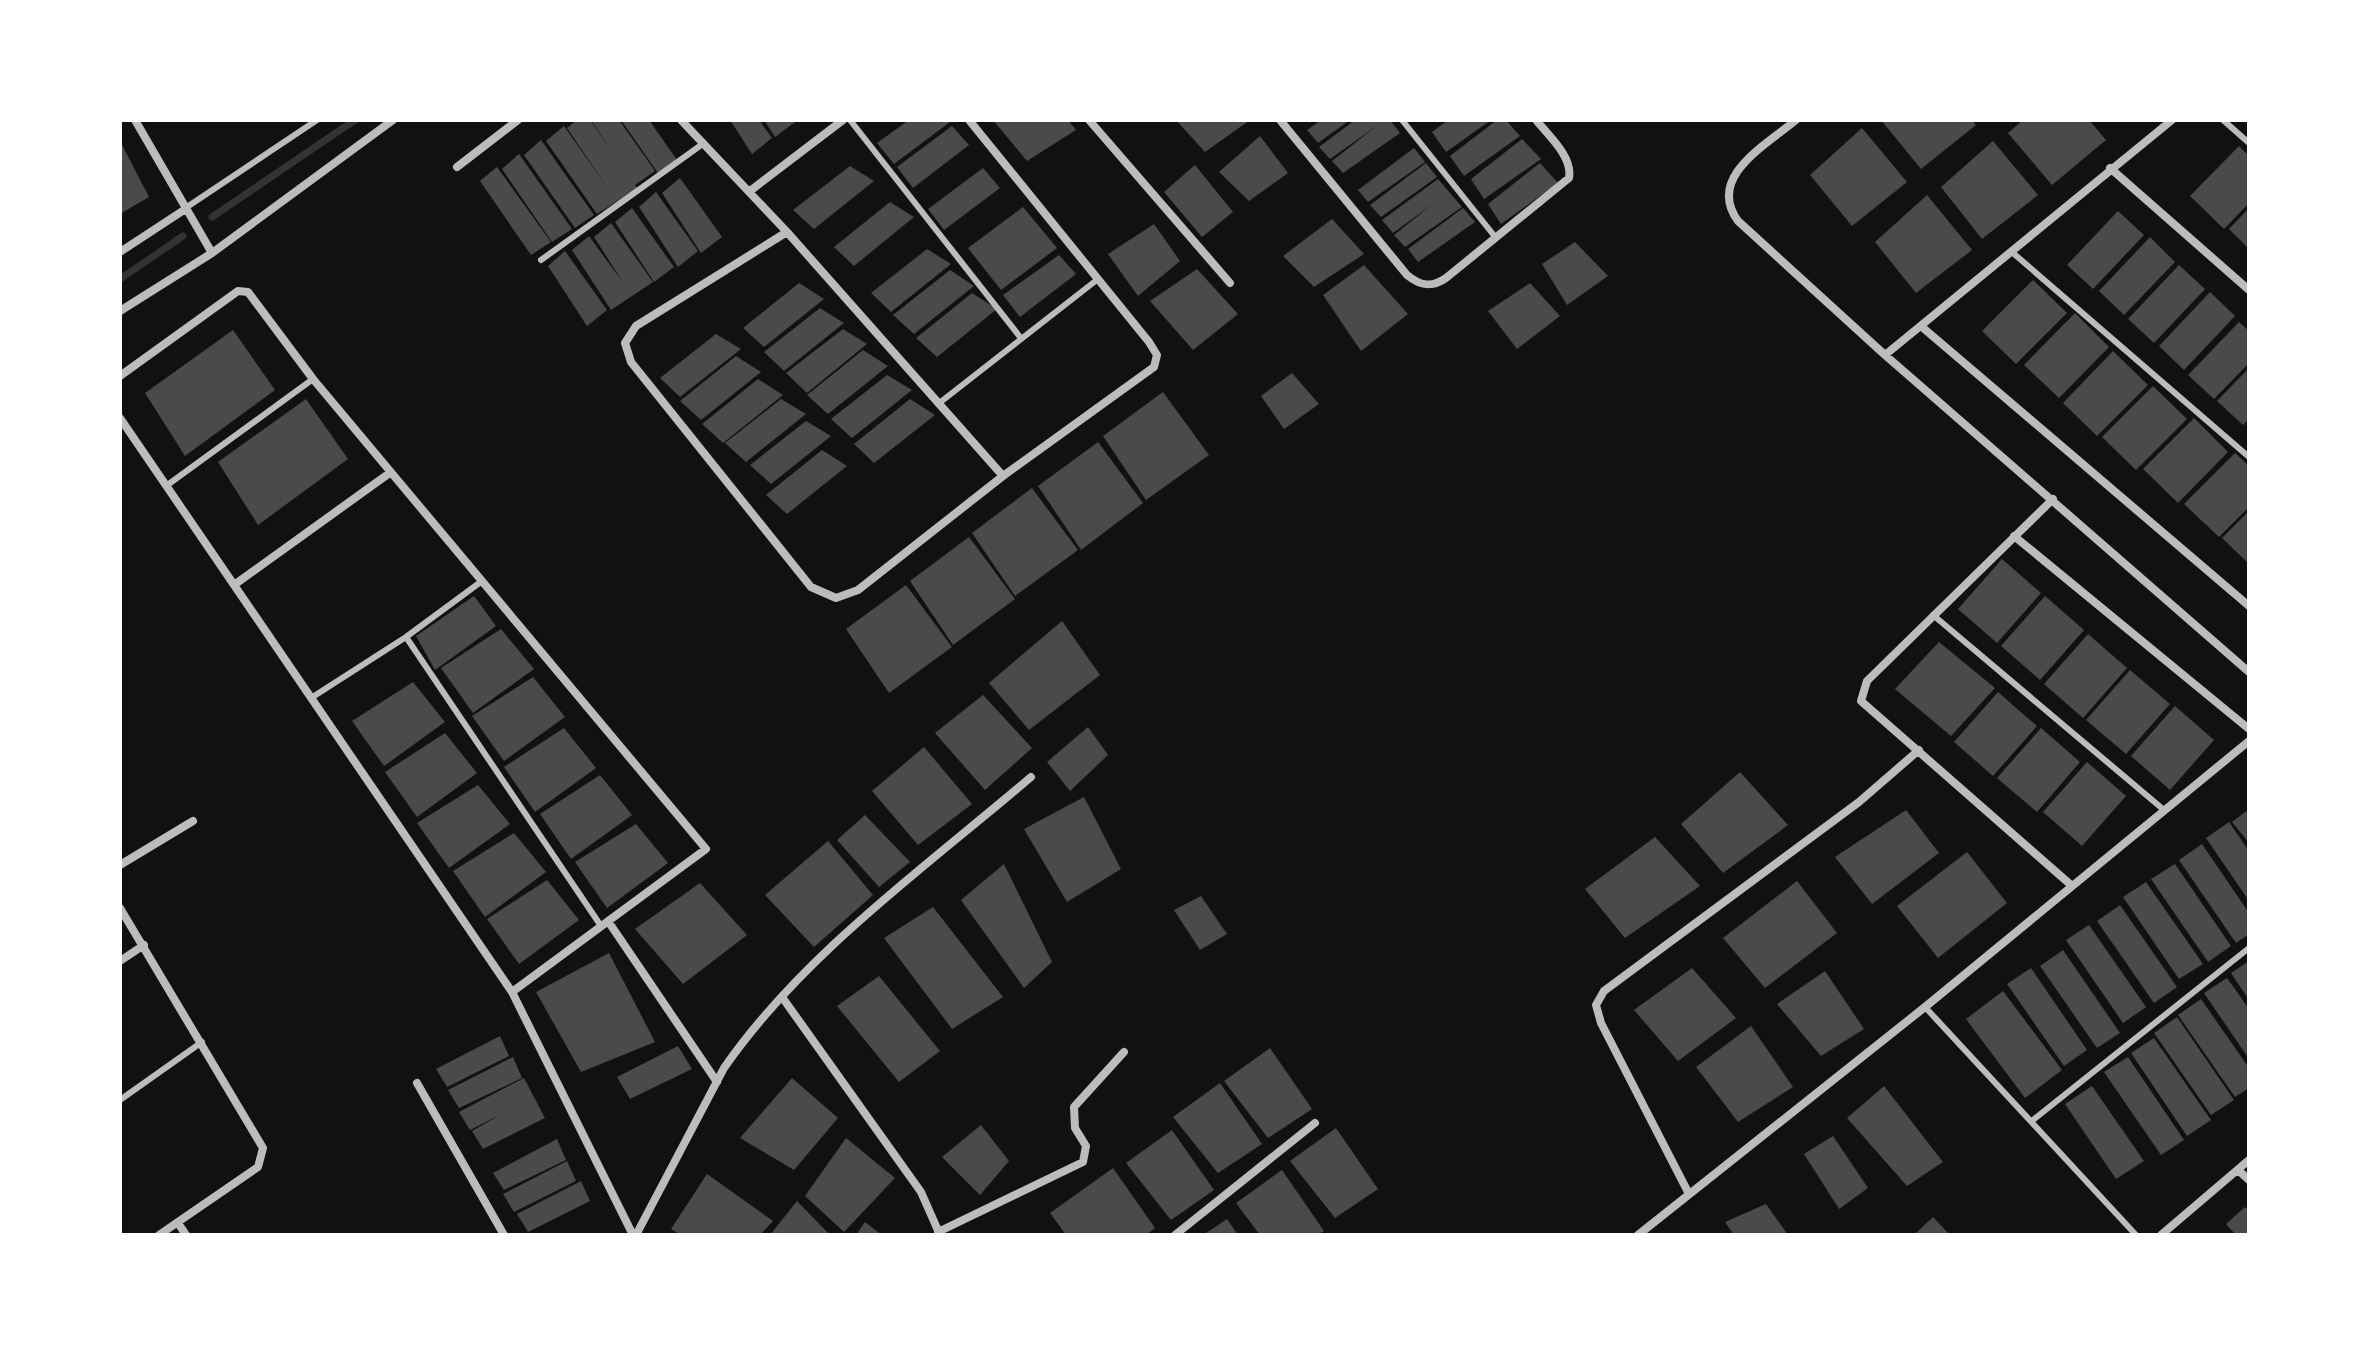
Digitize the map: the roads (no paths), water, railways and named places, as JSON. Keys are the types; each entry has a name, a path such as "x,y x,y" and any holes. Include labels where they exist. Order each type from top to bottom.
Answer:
{"street":[{"path":"135,120 184,210 212,253"},
{"path":"120,311 212,253 393,120"},
{"path":"457,167 518,120"},
{"path":"681,120 750,191 1003,476"},
{"path":"750,191 843,120"},
{"path":"787,232 636,326 625,343 631,362 811,587 836,598 858,590 1003,476 1154,367 1157,355 969,120"},
{"path":"1089,120 1230,283"},
{"path":"1280,120 1407,275 1419,283 1439,283 1569,178 1571,169 1566,159 1536,120"},
{"path":"1796,120 1740,166 1727,194 1730,209 1738,221 1885,355 2249,672"},
{"path":"1885,355 2172,120"},
{"path":"2110,168 2249,290"},
{"path":"120,252 184,210"},
{"path":"120,376 238,291 248,292 313,379 706,849 512,992"},
{"path":"1922,327 2249,606"},
{"path":"120,418 512,992 634,1235"},
{"path":"234,585 391,472"},
{"path":"2053,499 1867,681 1861,692 1861,701 2071,885"},
{"path":"2014,536 2249,729"},
{"path":"1638,1235 1925,1007 2249,741"},
{"path":"1689,1194 1601,1023 1596,1005 1604,991 1859,802 1919,750"},
{"path":"634,1235 741,1043 828,951 1031,777"},
{"path":"120,865 193,821"},
{"path":"120,908 203,1042 263,1148 263,1158 258,1167 159,1235"},
{"path":"605,924 717,1082"},
{"path":"120,961 144,945"},
{"path":"782,997 921,1192 938,1234 1083,1162 1086,1146 1075,1128 1074,1107 1124,1052"},
{"path":"417,1083 504,1235"},
{"path":"1175,1235 1315,1123"},
{"path":"2161,1235 2249,1160"},
{"path":"2238,1170 2249,1180"},
{"path":"178,1223 186,1235"}],"lane":[{"path":"184,210 317,120"},
{"path":"850,120 1020,337"},
{"path":"1402,120 1496,238"},
{"path":"2223,120 2249,143"},
{"path":"541,260 704,143"},
{"path":"2013,253 2249,457"},
{"path":"938,404 1098,279"},
{"path":"166,486 313,379"},
{"path":"311,698 406,637 482,581"},
{"path":"1933,615 2164,810"},
{"path":"406,637 605,924"},
{"path":"2033,1120 2249,948"},
{"path":"1925,1007 2033,1120 2136,1235"},
{"path":"120,1100 203,1042"}],"waterway":[{"path":"212,217 355,120"},
{"path":"120,279 183,236"}]}
